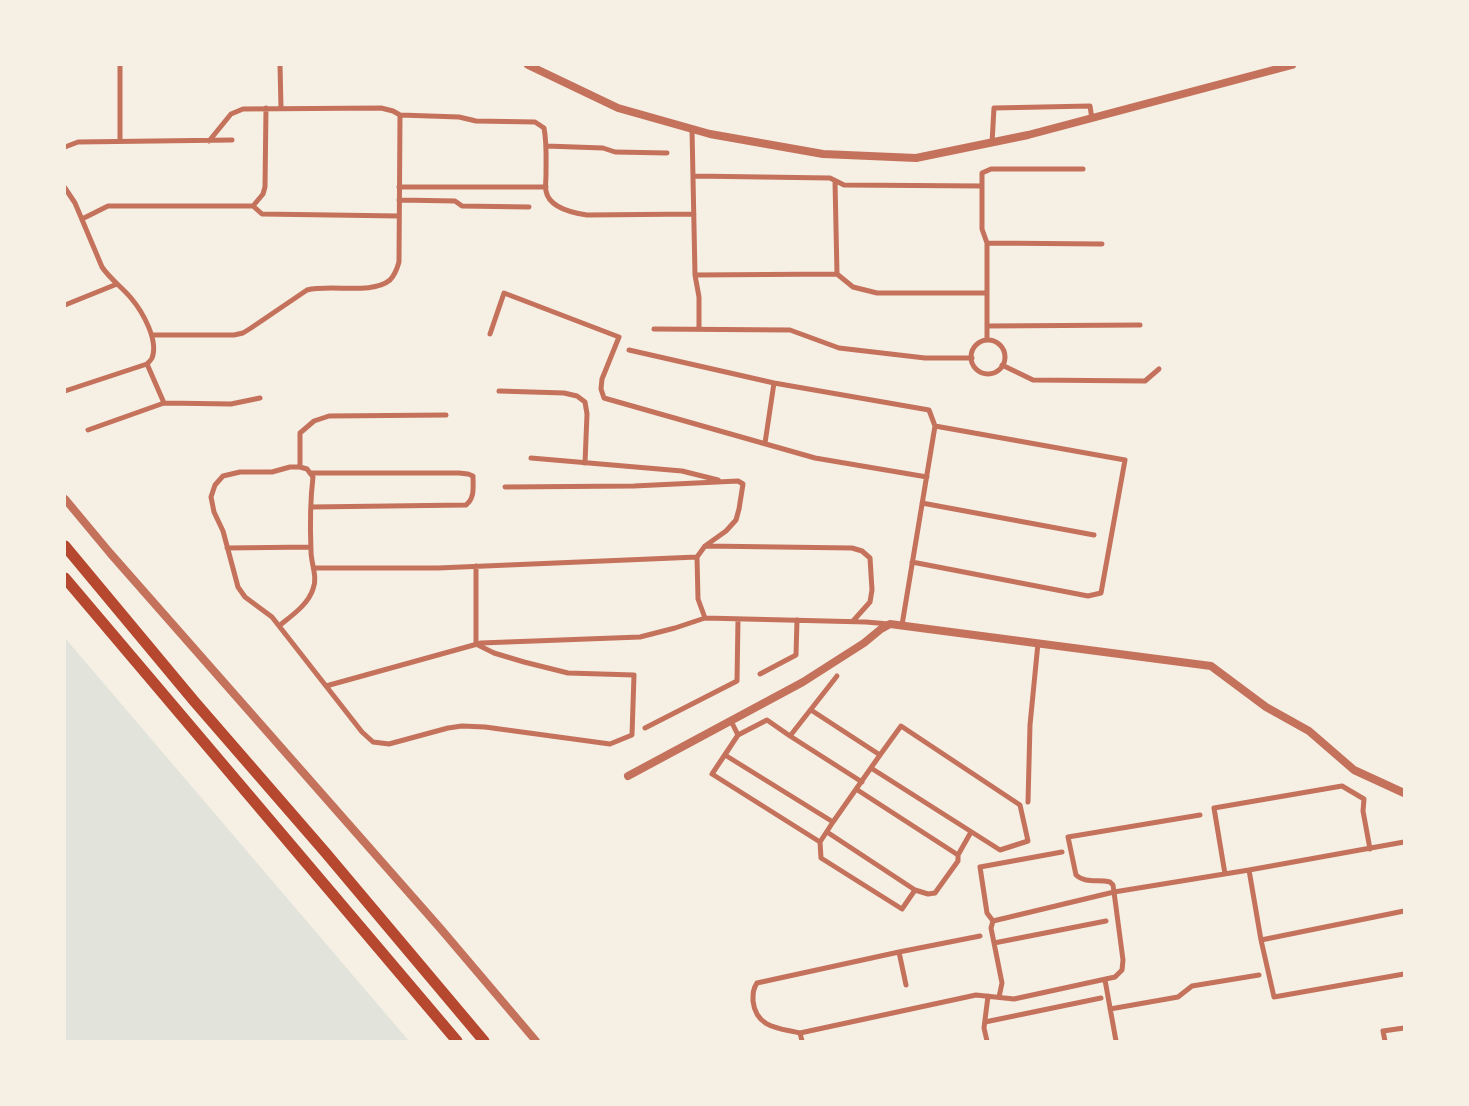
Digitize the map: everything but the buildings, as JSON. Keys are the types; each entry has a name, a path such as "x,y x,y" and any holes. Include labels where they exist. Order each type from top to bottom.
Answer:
{"highway":[{"path":"65,546 194,701 325,852 484,1041"},
{"path":"65,578 457,1041"}],"street":[{"path":"120,65 120,141"},
{"path":"280,65 281,108"},
{"path":"528,65 618,108 710,134 822,154 916,158 1028,135 1292,65"},
{"path":"992,142 994,108 1090,106 1092,119"},
{"path":"253,206 263,194 265,187 266,108"},
{"path":"209,140 231,114 243,109 381,108 400,115 459,117 476,121 535,122 544,128 546,192 551,200 561,208 572,213 588,215 694,214"},
{"path":"152,335 234,335 251,328 307,290 317,287 366,288 384,284 391,279 399,262 400,115"},
{"path":"692,129 694,275 699,298 699,329"},
{"path":"65,147 78,142 232,140"},
{"path":"546,146 603,148 615,152 667,153"},
{"path":"987,340 987,243 982,229 982,174 991,169 1083,169"},
{"path":"693,176 830,178 844,185 982,186"},
{"path":"835,181 837,274"},
{"path":"399,187 546,187"},
{"path":"65,188 75,203 102,267 108,276 132,298 152,335 153,347 152,358 147,364 65,391"},
{"path":"399,200 455,201 462,206 530,207"},
{"path":"82,219 108,206 253,206 262,214 399,216"},
{"path":"987,243 1102,244"},
{"path":"694,275 837,274 853,287 877,293 987,293"},
{"path":"65,305 117,284"},
{"path":"490,334 504,293 619,337 602,379 601,389 604,398 815,458 927,477"},
{"path":"987,326 1140,325"},
{"path":"654,329 790,330 838,348 925,358 972,358"},
{"path":"987,340 992,340 1001,346 1005,355 1002,366 994,372 984,373 974,366 972,358 976,345 987,340"},
{"path":"629,350 774,383 929,410 936,426 902,624"},
{"path":"147,364 164,402"},
{"path":"1002,366 1033,380 1145,381 1159,369"},
{"path":"765,443 774,383"},
{"path":"499,391 564,393 577,396 585,402 588,414 585,463"},
{"path":"88,430 164,402 231,404 260,398"},
{"path":"300,467 300,433 314,421 329,416 446,415"},
{"path":"912,562 1088,596 1101,593 1125,460 936,426"},
{"path":"531,458 682,471 723,482"},
{"path":"279,626 308,600 315,582 310,553 313,477 307,469 300,467 290,467 272,472 240,472 223,476 215,485 212,497 214,512 223,532 238,587 245,597 272,617 279,626 362,732 373,742 389,744 462,726 485,727 610,744 632,735 634,675 568,673 524,662 476,644"},
{"path":"310,473 459,473 473,476 473,495 471,501 466,505 311,507"},
{"path":"506,488 625,486 738,481 743,484 736,520 726,531 705,546 697,557 698,599 705,618"},
{"path":"65,499 536,1041"},
{"path":"922,503 1094,535"},
{"path":"705,546 852,548 862,551 870,558 872,590 870,602 853,621"},
{"path":"227,548 311,547"},
{"path":"314,568 438,568 697,557"},
{"path":"476,566 476,644"},
{"path":"326,686 481,643 640,637 705,618 853,621 902,624 1211,666 1266,707 1309,731 1354,770 1404,793"},
{"path":"645,728 737,680 738,619"},
{"path":"760,674 796,656 797,620"},
{"path":"628,776 803,682 890,624"},
{"path":"1028,802 1030,725 1038,643"},
{"path":"790,736 837,676"},
{"path":"811,710 880,755"},
{"path":"820,842 712,774 738,735 767,720 862,782"},
{"path":"731,721 738,735"},
{"path":"871,768 1000,850 1028,841 1020,805 901,726 880,755 871,768 862,782 856,789 820,842 821,858 902,909 915,890"},
{"path":"738,735 725,755 833,822"},
{"path":"1225,874 1214,808 1322,789 1342,786 1364,799 1363,811 1370,849"},
{"path":"856,789 958,855"},
{"path":"980,936 757,983 753,989 754,1008 758,1017 766,1024 800,1033 976,995 1014,999 1116,977 1122,970 1123,960 1113,885 1110,882 1087,881 1080,879 1076,875 1068,837 1200,815"},
{"path":"827,832 915,890 922,893 935,893 958,861 958,855 972,832"},
{"path":"993,921 1114,892 1404,842"},
{"path":"993,921 987,913 980,867 1062,852"},
{"path":"1249,870 1274,997 1404,974"},
{"path":"1262,940 1404,911"},
{"path":"993,921 991,928 1002,983 999,997"},
{"path":"994,944 1106,921"},
{"path":"899,952 906,985"},
{"path":"1110,1009 1178,997 1192,986 1259,975"},
{"path":"1105,980 1116,1041"},
{"path":"987,1041 984,1028 988,996"},
{"path":"985,1022 1101,998"},
{"path":"1385,1041 1383,1031 1404,1028"},
{"path":"800,1033 802,1041"}],"shaded area":[{"path":"65,638 409,1041 65,1041"}]}
